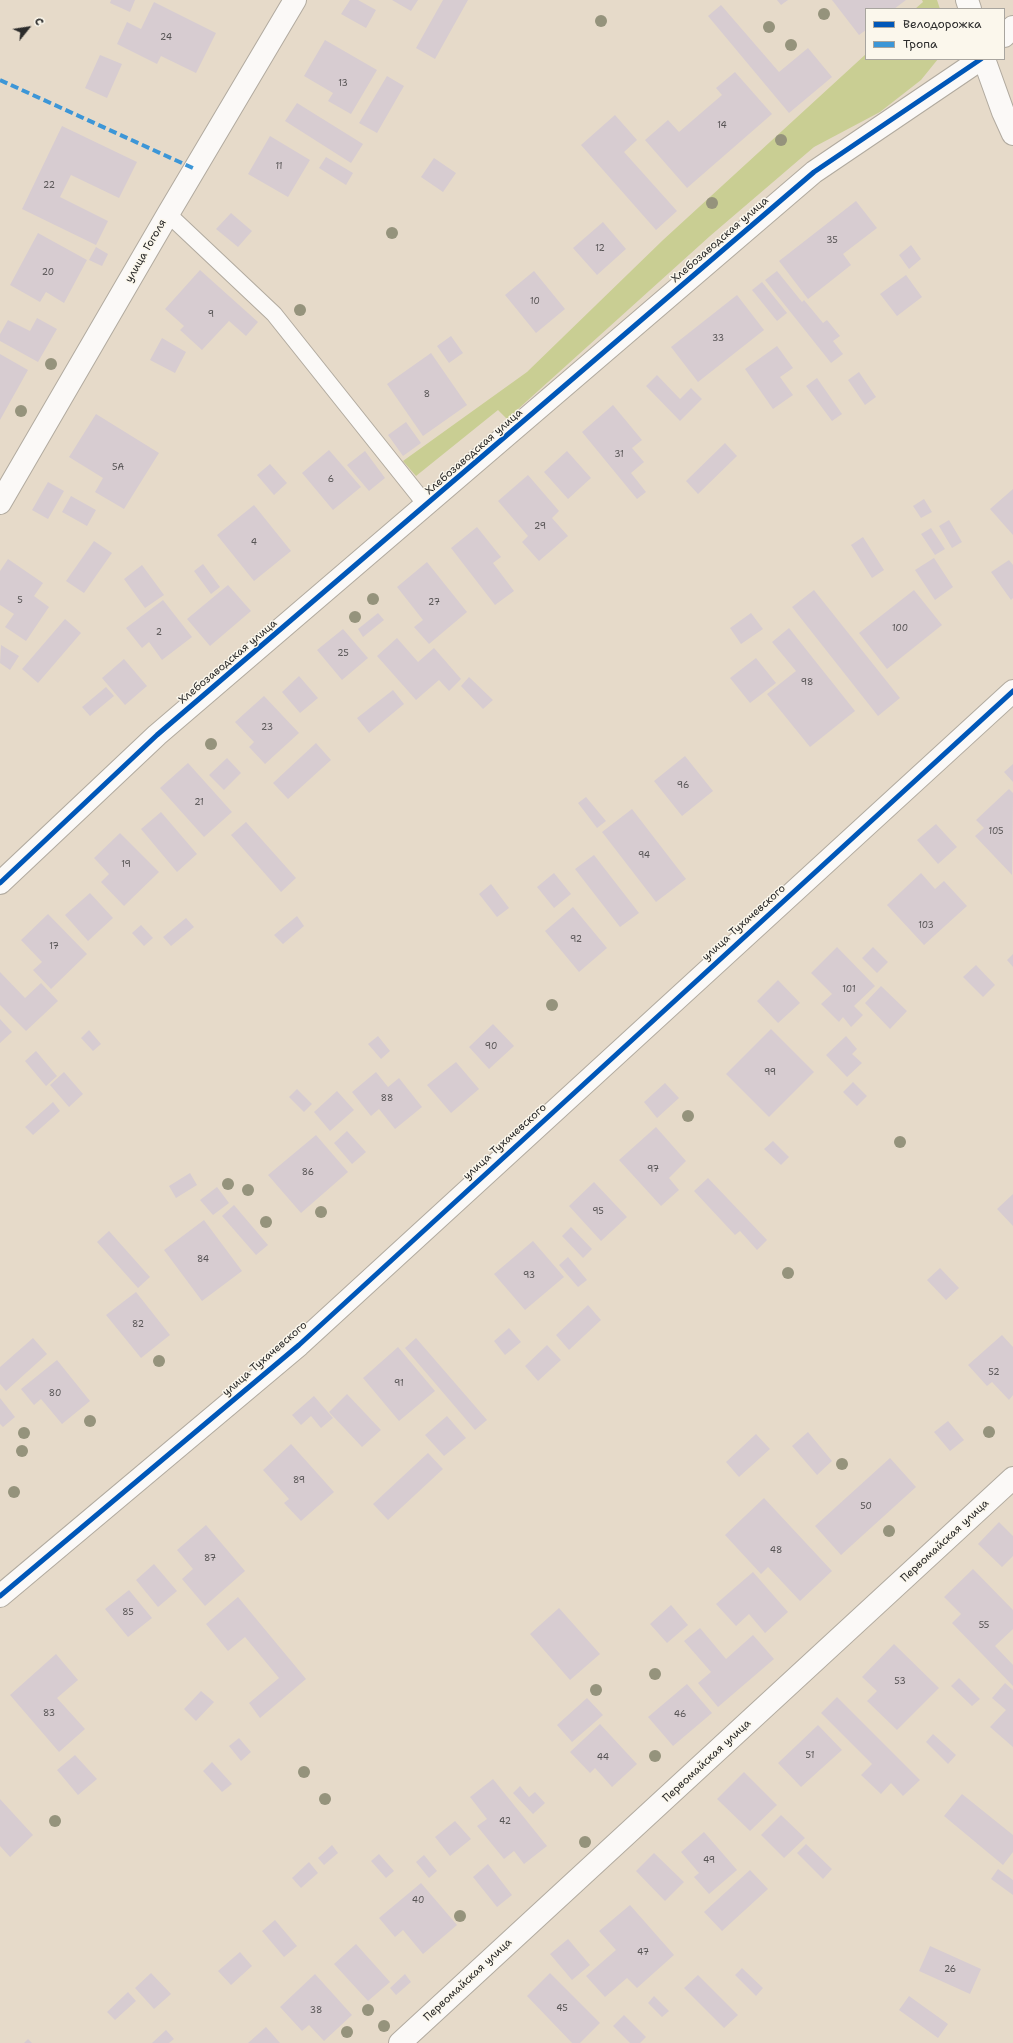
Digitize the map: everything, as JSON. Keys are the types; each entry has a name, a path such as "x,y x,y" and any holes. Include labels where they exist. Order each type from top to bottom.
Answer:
{"main road":[{"name":"улица Гоголя","path":"0,503 168,214 295,0"},
{"path":"1005,35 1013,27"},
{"name":"Хлебозаводская улица","path":"0,883 157,735 427,506 814,172 981,60"},
{"path":"982,60 1013,134"},
{"name":"улица Тухачевского","path":"0,1596 299,1345 1013,691"},
{"name":"Первомайская улица","path":"400,2043 1013,1478"}],"lane":[{"path":"168,214 274,314 427,506"}],"green space":[{"path":"922,0 937,0 940,8 916,8 923,2"},
{"path":"865,55 865,60 937,60 921,80 880,112 814,147 710,236 507,419 498,410 416,476 403,461 527,372 663,240"}],"building":[{"path":"111,0 135,0 130,12 110,3"},
{"path":"350,0 358,0 376,10 366,28 341,14"},
{"path":"392,0 418,0 411,11"},
{"path":"443,0 468,0 435,59 416,48"},
{"path":"777,0 788,0 781,5"},
{"path":"832,0 906,0 895,8 865,8 865,31 859,35"},
{"path":"154,2 216,33 196,73 161,56 157,64 117,44 127,22 141,29"},
{"path":"721,5 779,72 808,48 832,77 789,113 708,16"},
{"path":"325,40 377,70 351,114 328,101 333,93 304,76"},
{"path":"100,55 122,64 107,98 85,88"},
{"path":"735,72 772,114 687,188 645,140 668,120 679,132 722,95 716,88"},
{"path":"387,76 404,86 377,133 359,123"},
{"path":"297,103 363,144 351,163 285,121"},
{"path":"615,115 637,140 624,152 677,211 656,230 581,145"},
{"path":"62,126 137,162 119,198 71,175 60,197 108,221 96,245 22,209"},
{"path":"270,136 310,160 288,197 248,174"},
{"path":"326,157 353,173 346,185 319,168"},
{"path":"434,158 456,173 443,192 421,177"},
{"path":"856,201 877,228 843,254 851,265 808,299 779,261"},
{"path":"231,213 252,231 238,247 216,229"},
{"path":"603,222 626,249 597,275 573,248"},
{"path":"38,233 87,260 64,303 46,292 40,302 10,285"},
{"path":"911,245 921,259 909,269 899,255"},
{"path":"96,247 108,254 102,266 89,260"},
{"path":"200,270 258,322 246,336 229,321 202,350 180,330 184,326 165,309"},
{"path":"534,271 565,309 536,333 505,295"},
{"path":"777,271 802,302 804,300 823,323 827,320 840,336 833,341 843,354 831,363 765,280"},
{"path":"906,275 922,297 897,316 880,294"},
{"path":"762,282 787,313 777,321 752,290"},
{"path":"737,295 764,330 698,382 671,347"},
{"path":"37,318 57,329 38,362 0,341 0,334 8,320 30,331"},
{"path":"451,336 463,353 449,363 437,346"},
{"path":"162,338 186,352 175,373 150,360"},
{"path":"777,346 793,368 780,377 793,395 773,409 745,369"},
{"path":"431,353 467,405 423,436 387,384"},
{"path":"0,354 28,370 0,420"},
{"path":"859,372 876,397 865,405 848,380"},
{"path":"657,375 680,399 691,388 702,399 680,421 646,386"},
{"path":"817,378 842,414 832,421 806,386"},
{"path":"613,405 642,440 632,448 644,462 631,473 646,492 637,499 582,432"},
{"path":"96,414 159,453 124,509 95,492 103,478 69,457"},
{"path":"406,422 421,443 403,456 388,435"},
{"path":"725,443 737,456 698,494 686,481"},
{"path":"329,450 361,487 333,510 302,473"},
{"path":"365,451 385,478 369,491 347,465"},
{"path":"567,451 591,478 568,499 544,472"},
{"path":"270,464 287,483 274,495 257,475"},
{"path":"528,475 559,511 552,518 568,536 539,561 522,542 528,536 498,501"},
{"path":"48,482 64,491 48,519 32,510"},
{"path":"1013,489 1013,535 990,509"},
{"path":"71,496 96,510 87,526 62,512"},
{"path":"924,499 932,512 921,518 913,506"},
{"path":"254,505 291,551 254,581 217,535"},
{"path":"949,520 962,542 952,548 939,526"},
{"path":"477,527 501,557 493,563 514,591 495,605 451,548"},
{"path":"931,528 945,549 935,555 921,534"},
{"path":"863,537 884,570 872,578 851,545"},
{"path":"94,541 112,553 84,593 66,581"},
{"path":"934,558 953,587 935,600 915,570"},
{"path":"8,559 43,583 34,596 49,607 26,641 5,627 14,614 0,605 0,571"},
{"path":"1009,560 1013,565 1013,598 1011,600 991,572"},
{"path":"427,562 467,612 429,644 414,627 423,620 397,587"},
{"path":"203,564 220,587 211,594 194,571"},
{"path":"142,565 164,595 145,608 124,579"},
{"path":"228,585 251,611 210,646 187,619"},
{"path":"814,590 900,698 878,716 792,607"},
{"path":"914,590 942,625 887,669 859,633"},
{"path":"163,600 192,637 162,660 149,642 142,648 126,628"},
{"path":"378,613 384,620 363,637 358,629"},
{"path":"751,613 763,629 741,644 730,628"},
{"path":"65,619 81,633 38,683 22,669"},
{"path":"789,628 855,711 810,747 767,694 796,671 772,642"},
{"path":"343,629 368,658 342,680 317,650"},
{"path":"397,638 418,662 434,648 461,679 449,691 439,680 416,700 377,656"},
{"path":"1,645 19,656 10,670 0,663"},
{"path":"756,658 776,683 750,703 730,678"},
{"path":"124,659 147,686 125,705 102,678"},
{"path":"299,676 318,698 300,713 282,692"},
{"path":"469,677 493,700 483,709 461,686"},
{"path":"106,687 114,696 90,716 82,707"},
{"path":"393,690 404,704 369,733 357,718"},
{"path":"264,696 299,733 265,764 249,747 254,742 235,722"},
{"path":"316,743 331,760 288,799 273,783"},
{"path":"685,756 713,791 682,816 654,781"},
{"path":"227,758 241,773 224,790 209,775"},
{"path":"188,763 232,812 204,837 160,788"},
{"path":"1013,764 1013,782 1004,772"},
{"path":"1009,789 1013,793 1012,875 975,836 984,828 976,820"},
{"path":"586,797 606,821 597,828 578,803"},
{"path":"632,809 686,879 656,902 602,832"},
{"path":"161,812 197,854 177,872 141,829"},
{"path":"246,822 296,878 281,892 231,835"},
{"path":"936,824 957,847 938,864 917,840"},
{"path":"120,833 159,872 124,906 101,882 109,874 94,858"},
{"path":"594,855 639,913 620,927 575,869"},
{"path":"554,873 571,894 554,908 537,887"},
{"path":"921,873 935,889 944,881 967,906 924,945 887,905"},
{"path":"491,884 509,908 497,917 479,894"},
{"path":"90,893 113,918 88,941 65,915"},
{"path":"573,907 607,948 579,972 545,931"},
{"path":"48,914 87,954 51,989 33,970 42,962 21,940"},
{"path":"297,916 304,926 283,944 274,935"},
{"path":"186,918 194,927 171,946 163,937"},
{"path":"141,925 153,938 144,946 132,933"},
{"path":"837,947 875,986 854,1006 863,1015 851,1027 843,1017 839,1022 821,1004 832,994 811,973"},
{"path":"873,947 888,962 877,973 862,958"},
{"path":"1013,954 1013,967 1007,960"},
{"path":"976,965 995,985 983,997 963,977"},
{"path":"0,972 25,998 41,983 58,1001 26,1031 0,1005"},
{"path":"778,980 800,1003 778,1023 757,1001"},
{"path":"881,986 907,1011 890,1029 865,1003"},
{"path":"0,1019 12,1032 0,1043"},
{"path":"493,1024 514,1046 489,1069 469,1047"},
{"path":"771,1029 814,1072 769,1117 726,1074"},
{"path":"89,1030 101,1044 93,1051 81,1038"},
{"path":"378,1036 390,1051 381,1059 368,1044"},
{"path":"846,1036 857,1049 852,1054 862,1063 847,1077 826,1055"},
{"path":"36,1051 57,1076 46,1086 25,1061"},
{"path":"456,1062 479,1089 451,1113 427,1085"},
{"path":"64,1072 83,1094 69,1107 50,1085"},
{"path":"376,1072 388,1087 399,1078 422,1107 395,1129 379,1109 371,1116 352,1092"},
{"path":"853,1082 867,1096 857,1106 843,1092"},
{"path":"665,1083 679,1098 657,1118 644,1102"},
{"path":"297,1089 312,1104 304,1112 289,1097"},
{"path":"337,1091 354,1110 330,1131 314,1112"},
{"path":"53,1102 60,1111 33,1135 25,1127"},
{"path":"656,1127 686,1161 669,1178 679,1190 661,1206 619,1160"},
{"path":"347,1131 366,1152 352,1164 334,1143"},
{"path":"316,1135 348,1172 301,1213 268,1175"},
{"path":"773,1141 789,1157 781,1165 764,1149"},
{"path":"190,1173 197,1185 176,1198 169,1186"},
{"path":"708,1178 767,1240 757,1250 740,1231 735,1235 694,1191"},
{"path":"594,1182 627,1217 601,1241 569,1206"},
{"path":"217,1187 229,1203 213,1215 200,1200"},
{"path":"1013,1194 1013,1226 997,1209"},
{"path":"234,1205 268,1245 256,1255 222,1216"},
{"path":"204,1220 242,1271 202,1301 164,1250"},
{"path":"571,1227 592,1249 583,1258 562,1236"},
{"path":"109,1231 150,1277 138,1288 97,1242"},
{"path":"533,1241 564,1277 525,1310 494,1274"},
{"path":"568,1257 587,1280 578,1287 559,1265"},
{"path":"940,1268 959,1288 946,1300 927,1280"},
{"path":"136,1292 170,1335 141,1358 106,1315"},
{"path":"588,1305 601,1320 569,1350 556,1335"},
{"path":"509,1328 521,1342 505,1355 494,1341"},
{"path":"1002,1335 1013,1347 1013,1395 1009,1400 992,1382 987,1386 968,1365"},
{"path":"33,1338 47,1354 6,1391 0,1384 0,1367"},
{"path":"416,1338 487,1420 475,1430 405,1348"},
{"path":"547,1345 561,1360 538,1381 525,1366"},
{"path":"398,1347 435,1391 399,1421 363,1378"},
{"path":"57,1360 90,1401 62,1424 41,1399 34,1405 21,1389"},
{"path":"347,1394 381,1430 362,1447 329,1412"},
{"path":"314,1396 333,1418 321,1428 311,1416 301,1425 292,1415"},
{"path":"0,1398 15,1417 3,1427 0,1424"},
{"path":"447,1416 466,1438 444,1456 425,1435"},
{"path":"948,1421 964,1440 950,1451 934,1432"},
{"path":"808,1432 832,1461 817,1475 792,1446"},
{"path":"756,1434 770,1449 739,1477 726,1462"},
{"path":"291,1444 334,1492 301,1521 284,1503 289,1499 263,1470"},
{"path":"428,1453 443,1469 388,1520 373,1504"},
{"path":"890,1458 916,1487 841,1555 815,1526"},
{"path":"764,1498 832,1571 800,1601 768,1567 761,1574 725,1535"},
{"path":"999,1522 1013,1536 1013,1556 1002,1567 978,1544"},
{"path":"206,1525 245,1571 205,1606 182,1579 193,1569 177,1550"},
{"path":"154,1564 177,1591 158,1607 136,1580"},
{"path":"973,1569 1013,1610 1013,1629 995,1646 1013,1665 1013,1686 952,1623 961,1614 944,1597"},
{"path":"753,1572 788,1612 765,1633 749,1614 736,1626 716,1604"},
{"path":"129,1590 152,1618 128,1637 105,1609"},
{"path":"238,1597 306,1679 260,1718 249,1703 279,1678 245,1637 228,1651 206,1624"},
{"path":"671,1605 688,1625 667,1643 650,1624"},
{"path":"559,1608 600,1654 570,1680 530,1634"},
{"path":"700,1628 726,1659 753,1635 774,1659 718,1707 698,1683 711,1672 684,1641"},
{"path":"894,1644 939,1688 897,1730 867,1701 877,1691 862,1677"},
{"path":"56,1654 78,1680 57,1698 85,1729 59,1752 10,1695"},
{"path":"959,1678 980,1699 972,1706 951,1686"},
{"path":"1005,1683 1013,1690 1013,1747 990,1727 1006,1710 992,1698"},
{"path":"687,1684 712,1713 673,1746 648,1717"},
{"path":"201,1691 214,1702 196,1721 184,1709"},
{"path":"837,1697 920,1780 903,1796 891,1783 881,1794 861,1775 872,1764 821,1713"},
{"path":"587,1698 603,1715 572,1742 557,1725"},
{"path":"600,1724 637,1764 612,1787 595,1768 590,1773 570,1752"},
{"path":"818,1725 842,1750 801,1787 778,1763"},
{"path":"933,1734 956,1755 948,1764 926,1742"},
{"path":"239,1738 251,1752 241,1761 229,1746"},
{"path":"75,1755 97,1779 78,1795 57,1770"},
{"path":"212,1762 232,1784 222,1792 203,1771"},
{"path":"744,1772 777,1805 750,1831 717,1799"},
{"path":"493,1779 547,1846 524,1864 514,1851 504,1859 477,1826 487,1819 470,1797"},
{"path":"520,1786 529,1797 535,1792 545,1803 533,1814 513,1793"},
{"path":"962,1794 1013,1835 1013,1852 1003,1865 944,1816"},
{"path":"0,1799 33,1835 10,1857 0,1846"},
{"path":"781,1815 805,1838 784,1858 761,1835"},
{"path":"455,1821 471,1839 450,1856 435,1837"},
{"path":"704,1832 737,1870 709,1894 694,1877 699,1873 681,1852"},
{"path":"806,1844 832,1869 823,1879 797,1853"},
{"path":"332,1845 338,1853 324,1865 318,1858"},
{"path":"654,1853 684,1882 665,1901 636,1871"},
{"path":"379,1854 394,1871 386,1878 371,1861"},
{"path":"424,1855 437,1871 429,1878 416,1862"},
{"path":"309,1862 318,1873 301,1888 292,1878"},
{"path":"488,1864 512,1895 497,1907 473,1877"},
{"path":"998,1869 1013,1880 1013,1895 991,1879"},
{"path":"750,1870 768,1889 722,1931 704,1912"},
{"path":"421,1883 457,1925 423,1954 403,1930 395,1937 379,1918"},
{"path":"630,1905 674,1955 637,1988 627,1978 605,1997 586,1976 616,1950 599,1931"},
{"path":"275,1920 297,1946 284,1957 262,1931"},
{"path":"568,1939 590,1965 572,1980 550,1954"},
{"path":"356,1944 390,1982 368,2001 334,1964"},
{"path":"930,1946 981,1969 970,1994 919,1971"},
{"path":"240,1952 252,1966 231,1985 218,1971"},
{"path":"742,1968 763,1988 756,1996 735,1975"},
{"path":"151,1973 171,1994 154,2009 135,1988"},
{"path":"550,1973 600,2023 580,2043 572,2043 527,1996"},
{"path":"315,1974 352,2015 324,2041 309,2025 302,2031 280,2007"},
{"path":"405,1974 411,1982 396,1995 390,1988"},
{"path":"698,1975 738,2015 724,2028 684,1988"},
{"path":"128,1992 136,2001 115,2020 107,2012"},
{"path":"654,1996 669,2011 662,2017 648,2003"},
{"path":"909,1996 948,2024 938,2038 899,2010"},
{"path":"624,2015 646,2037 640,2043 630,2043 613,2026"},
{"path":"266,2027 280,2043 248,2043"},
{"path":"166,2030 174,2039 169,2043 152,2043"},
{"path":"28,2039 32,2043 24,2043"}],"marked path":[{"path":"0,80 195,169"}],"cycle path":[{"path":"0,883 157,735 814,172 980,60"},
{"path":"0,1596 299,1345 1013,691"}]}
